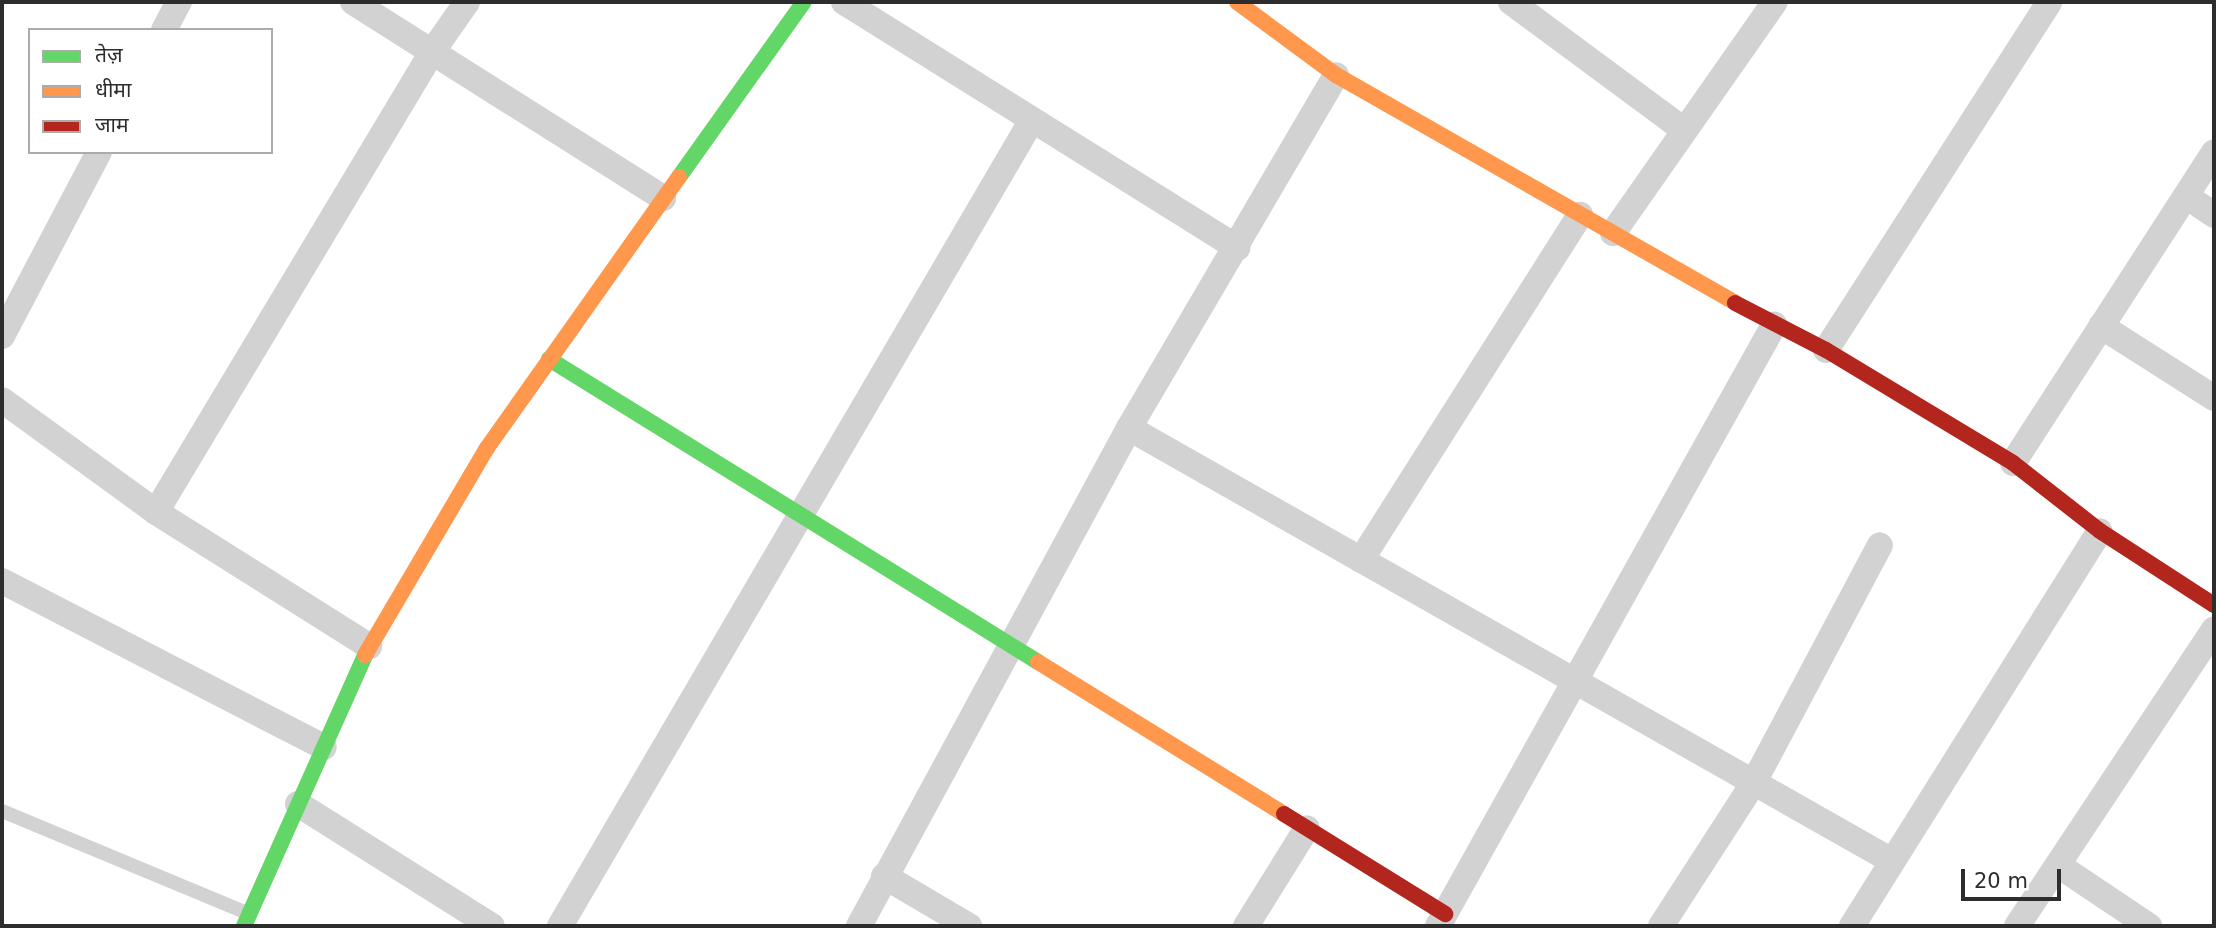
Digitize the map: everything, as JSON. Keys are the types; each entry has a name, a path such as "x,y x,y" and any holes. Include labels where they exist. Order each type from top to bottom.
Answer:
{"street":[{"path":"165,28 179,2"},
{"path":"353,2 663,198"},
{"path":"156,512 432,52 467,2"},
{"path":"247,920 369,646 487,449 804,2"},
{"path":"844,2 1237,248"},
{"path":"1237,2 1336,75 1773,325 1826,350 2013,463 2100,531 2214,605"},
{"path":"1511,2 1684,130"},
{"path":"1613,233 1774,2"},
{"path":"1826,350 2049,2"},
{"path":"859,926 1010,643 1129,428 1237,248 1336,75"},
{"path":"560,926 1032,120"},
{"path":"2013,463 2214,152"},
{"path":"2,336 98,154"},
{"path":"2186,196 2214,215"},
{"path":"1361,560 1580,215"},
{"path":"549,359 1307,828 1442,920 1773,325"},
{"path":"2101,326 2214,398"},
{"path":"2,400 156,512 369,646"},
{"path":"1129,428 1892,861"},
{"path":"1852,926 2100,531"},
{"path":"1661,926 1754,782 1880,545"},
{"path":"2,581 324,747"},
{"path":"2017,926 2214,629"},
{"path":"298,804 492,926"},
{"path":"1246,926 1307,828"},
{"path":"2057,865 2149,926"},
{"path":"884,876 969,926"}],"lane":[{"path":"2,811 247,920"}],"traffic: fast":[{"path":"679,177 804,2"},
{"path":"549,359 1038,662"},
{"path":"244,926 365,655"}],"traffic: slow":[{"path":"1237,2 1336,75 1735,303"},
{"path":"365,655 487,448 679,177"},
{"path":"1038,662 1284,814"}],"traffic: jam":[{"path":"1735,303 1826,350 2013,463 2100,531 2214,605"},
{"path":"1284,814 1445,914"}]}
